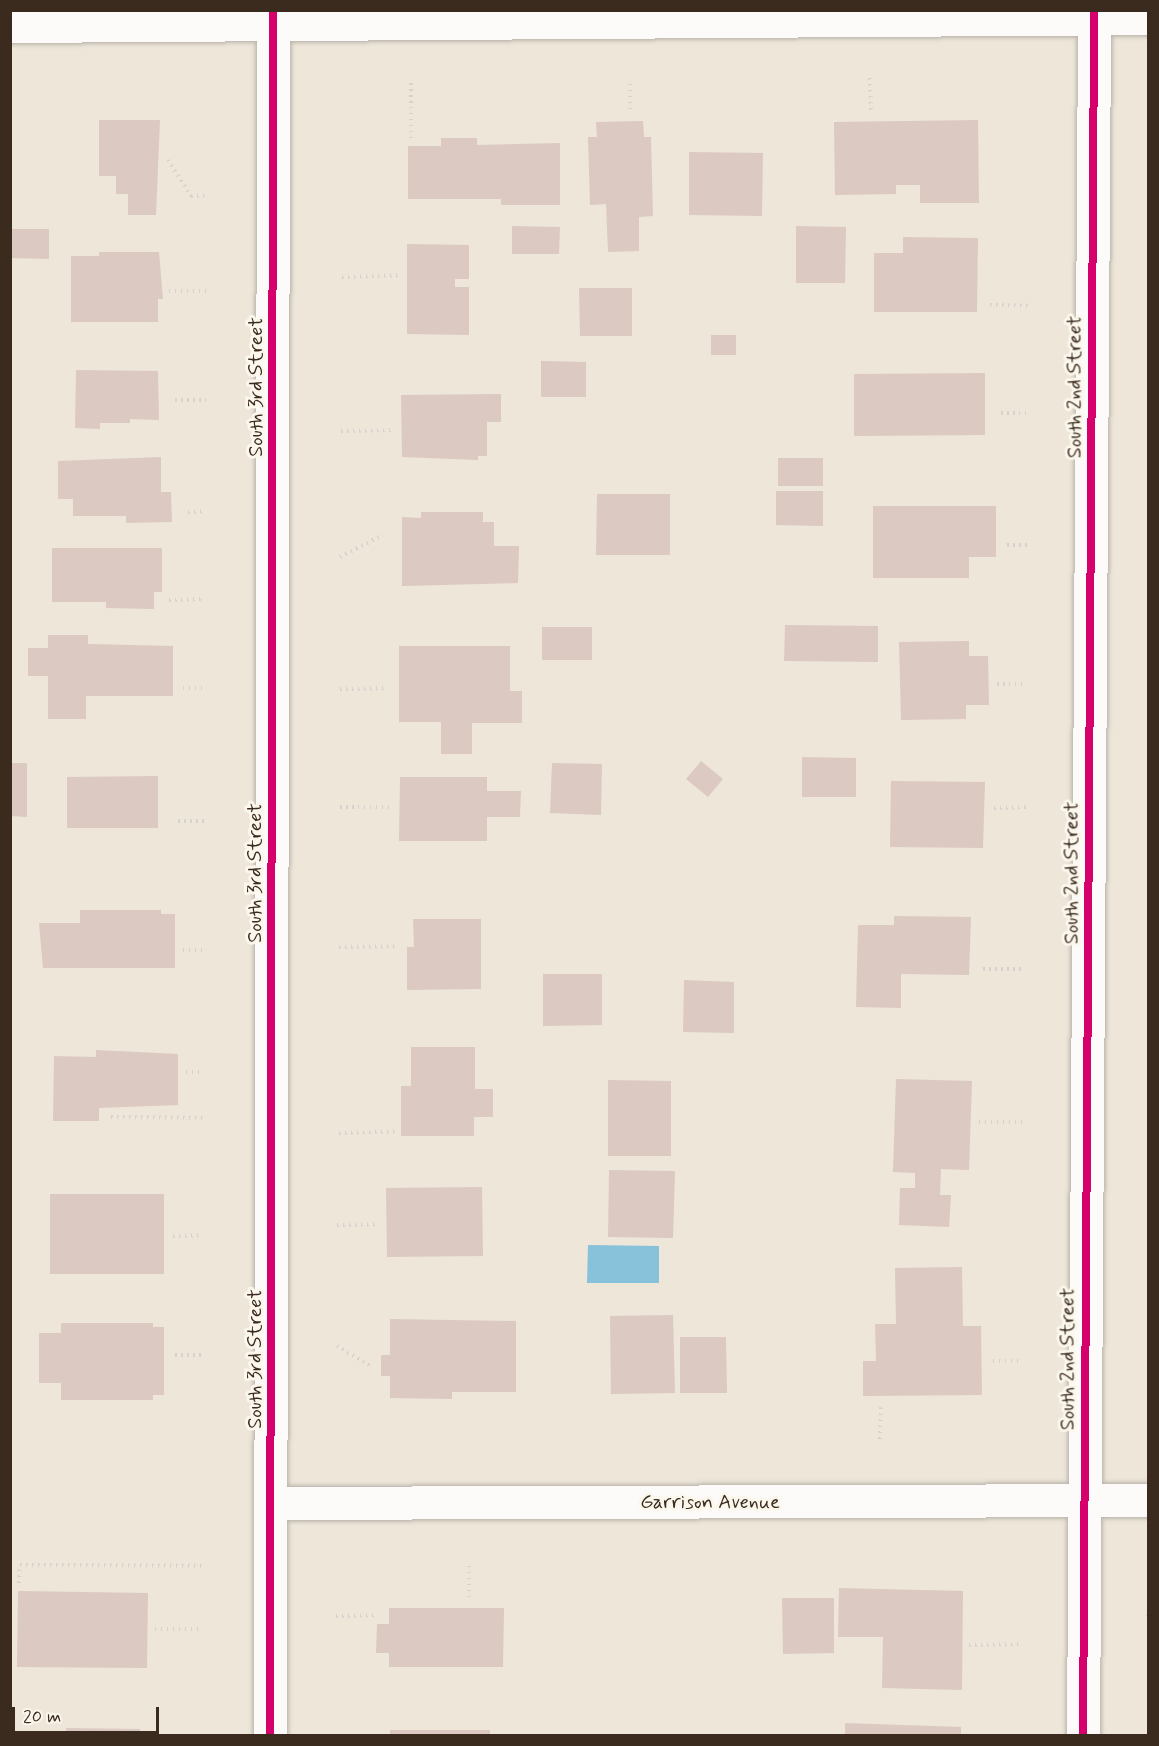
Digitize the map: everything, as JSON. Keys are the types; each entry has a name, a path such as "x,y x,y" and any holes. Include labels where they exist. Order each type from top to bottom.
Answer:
{"street":[{"path":"10,26 273,17 1094,14 1149,18"},
{"name":"South 2nd Street","path":"1083,1736 1094,14"},
{"name":"South 3rd Street","path":"270,1736 273,17"},
{"name":"Garrison Avenue","path":"271,1503 1149,1500"}],"path":[{"path":"870,78 871,111"},
{"path":"411,83 411,140"},
{"path":"630,84 630,112"},
{"path":"168,160 190,196 207,195"},
{"path":"342,277 398,275"},
{"path":"169,291 206,291"},
{"path":"990,305 1029,306"},
{"path":"175,400 206,400"},
{"path":"1000,413 1029,413"},
{"path":"341,431 392,430"},
{"path":"188,512 206,511"},
{"path":"340,557 383,535"},
{"path":"1007,545 1028,545"},
{"path":"169,600 205,599"},
{"path":"998,684 1027,684"},
{"path":"183,688 205,688"},
{"path":"340,689 388,688"},
{"path":"340,807 389,807"},
{"path":"994,808 1026,807"},
{"path":"178,821 205,822"},
{"path":"339,947 395,946"},
{"path":"183,950 204,950"},
{"path":"983,969 1025,969"},
{"path":"186,1072 204,1072"},
{"path":"111,1118 203,1118"},
{"path":"979,1122 1024,1122"},
{"path":"339,1133 397,1131"},
{"path":"337,1225 376,1224"},
{"path":"174,1236 203,1235"},
{"path":"337,1346 372,1367"},
{"path":"175,1355 203,1355"},
{"path":"993,1361 1023,1361"},
{"path":"880,1439 881,1405"},
{"path":"19,1583 20,1565 202,1566"},
{"path":"470,1566 470,1602"},
{"path":"336,1616 378,1615"},
{"path":"155,1629 201,1629"},
{"path":"969,1645 1022,1644"}],"water":[{"path":"588,1245 659,1246 659,1283 587,1283"}],"building":[{"path":"99,120 160,120 156,215 128,215 128,194 116,194 116,176 99,176"},
{"path":"978,120 979,203 920,203 920,185 896,185 896,194 835,195 834,122"},
{"path":"643,121 644,137 651,137 653,216 639,217 639,251 608,252 606,204 590,205 588,137 597,137 596,122"},
{"path":"441,138 477,138 477,145 560,143 560,205 501,205 501,199 408,199 408,146 441,146"},
{"path":"689,152 763,153 762,216 689,215"},
{"path":"512,226 560,227 559,254 512,254"},
{"path":"796,226 846,227 845,283 796,283"},
{"path":"10,229 49,229 49,259 10,258"},
{"path":"903,237 978,238 977,312 874,312 874,253 903,253"},
{"path":"407,244 469,245 469,279 455,279 455,287 469,287 469,335 407,334"},
{"path":"99,252 159,252 163,299 158,299 158,322 71,322 71,256 99,256"},
{"path":"579,288 632,288 632,336 580,336"},
{"path":"711,335 736,335 736,355 711,355"},
{"path":"541,361 586,362 586,397 541,397"},
{"path":"76,370 158,371 159,420 130,419 130,423 100,423 100,429 75,428"},
{"path":"985,373 985,435 854,436 854,374"},
{"path":"501,394 501,422 487,422 487,456 478,456 478,460 402,457 401,395"},
{"path":"161,457 161,492 171,492 172,522 126,523 126,516 73,516 73,499 58,499 58,461"},
{"path":"778,458 823,458 823,486 778,486"},
{"path":"776,491 823,491 823,526 776,525"},
{"path":"597,494 670,494 670,555 596,555"},
{"path":"873,506 996,506 996,557 969,557 969,578 873,578"},
{"path":"421,512 483,512 483,522 494,522 494,546 519,546 518,583 402,586 402,517 421,518"},
{"path":"52,548 162,548 162,592 154,592 154,609 106,608 106,602 52,602"},
{"path":"785,625 878,626 878,662 784,661"},
{"path":"542,627 592,627 592,660 542,660"},
{"path":"48,635 88,635 88,644 173,646 173,696 86,696 86,719 48,719 48,676 28,676 28,648 48,648"},
{"path":"969,641 969,656 988,656 989,705 966,705 966,719 901,720 899,642"},
{"path":"399,646 510,646 510,691 522,691 522,723 472,723 472,754 441,754 441,722 399,722"},
{"path":"802,757 856,758 856,797 802,797"},
{"path":"701,761 723,779 708,797 686,779"},
{"path":"10,763 27,763 27,817 10,816"},
{"path":"552,763 602,764 601,815 550,813"},
{"path":"158,776 158,828 67,828 67,777"},
{"path":"400,777 487,777 487,791 521,791 520,817 487,817 487,841 399,841"},
{"path":"891,781 985,782 983,848 890,847"},
{"path":"80,910 161,910 161,914 175,914 175,968 43,968 39,923 80,923"},
{"path":"894,916 971,917 969,975 901,974 901,1008 856,1007 858,925 894,925"},
{"path":"413,919 481,919 481,989 407,990 407,947 414,947"},
{"path":"543,974 602,974 602,1025 543,1026"},
{"path":"684,980 734,982 734,1033 683,1032"},
{"path":"411,1047 475,1047 475,1089 493,1089 493,1117 474,1117 474,1136 401,1136 401,1086 411,1086"},
{"path":"96,1050 178,1054 178,1105 99,1108 99,1121 53,1121 54,1056 96,1057"},
{"path":"896,1079 972,1081 969,1170 941,1169 940,1195 951,1195 949,1227 899,1225 900,1188 915,1188 915,1173 893,1172"},
{"path":"608,1080 671,1081 671,1156 608,1156"},
{"path":"609,1170 675,1171 673,1238 608,1237"},
{"path":"482,1187 483,1256 387,1257 386,1188"},
{"path":"50,1194 164,1194 164,1274 50,1274"},
{"path":"962,1267 963,1326 981,1326 982,1395 863,1396 863,1361 876,1361 875,1324 896,1324 895,1268"},
{"path":"673,1315 675,1393 611,1394 610,1316"},
{"path":"390,1319 516,1321 516,1392 452,1392 452,1399 390,1398 390,1376 381,1376 381,1355 390,1355"},
{"path":"61,1323 153,1323 153,1327 164,1327 164,1395 153,1395 153,1400 61,1400 61,1383 39,1383 39,1333 61,1333"},
{"path":"680,1337 726,1337 727,1393 680,1393"},
{"path":"839,1588 963,1591 962,1690 882,1688 883,1637 838,1637"},
{"path":"18,1591 148,1593 147,1668 17,1667"},
{"path":"782,1598 834,1598 834,1653 783,1654"},
{"path":"389,1608 504,1608 503,1667 389,1667 389,1653 376,1653 377,1624 389,1624"},
{"path":"845,1723 961,1727 961,1736 845,1736"},
{"path":"66,1728 140,1729 140,1736 66,1736"},
{"path":"390,1730 490,1730 490,1736 390,1736"}],"cycle path":[{"path":"270,1736 273,10"},
{"path":"1083,1736 1094,10"}]}
